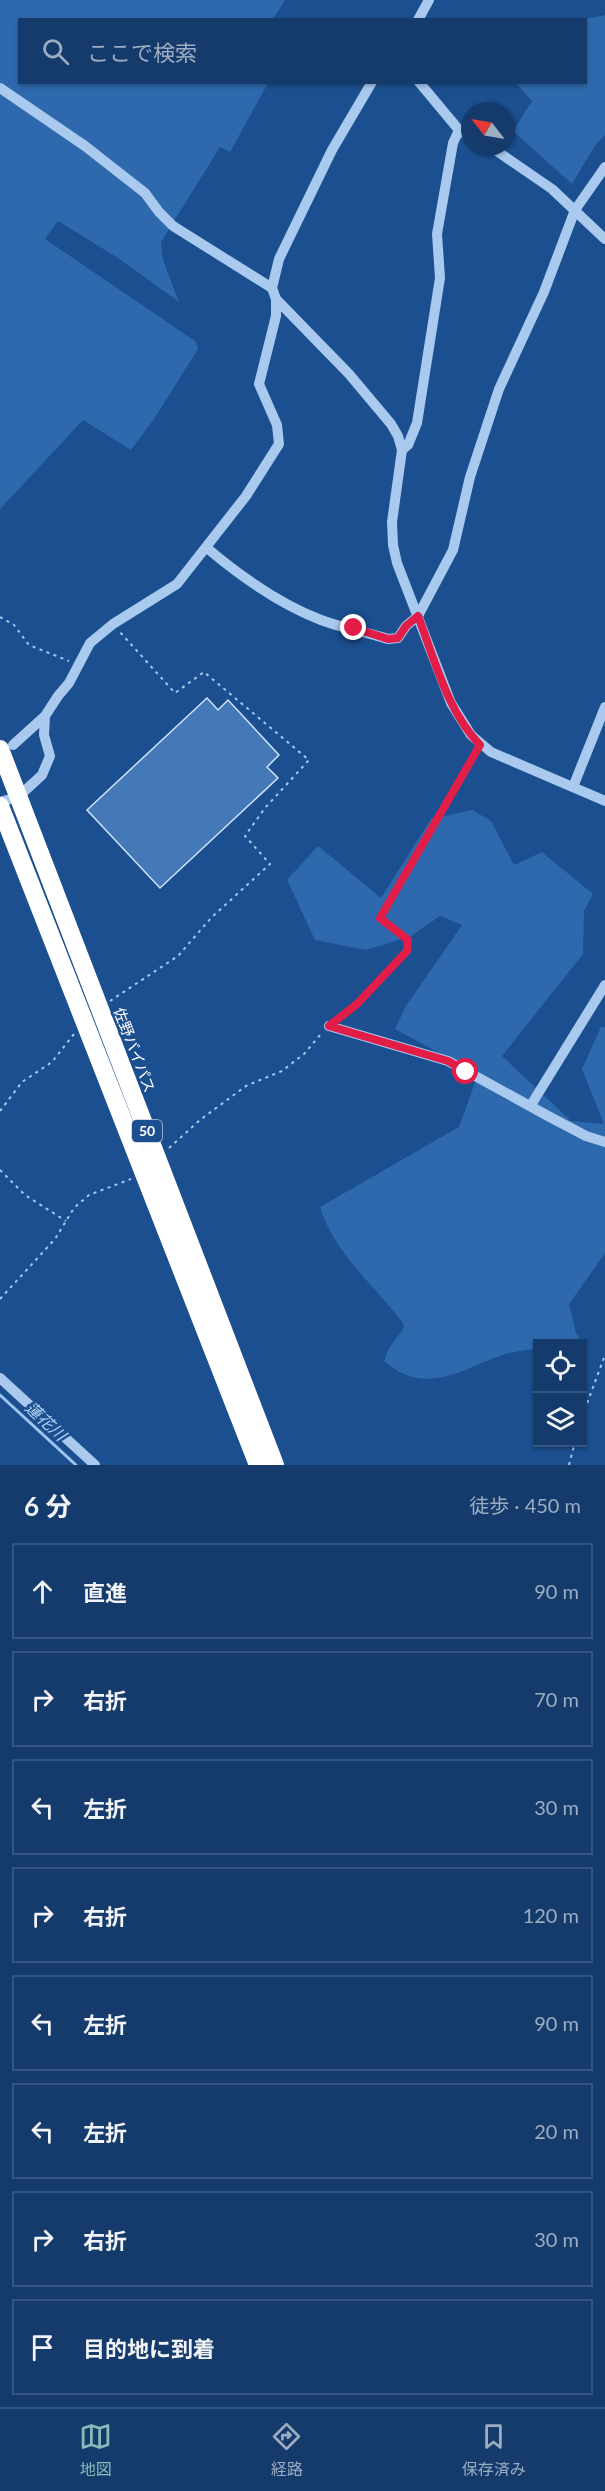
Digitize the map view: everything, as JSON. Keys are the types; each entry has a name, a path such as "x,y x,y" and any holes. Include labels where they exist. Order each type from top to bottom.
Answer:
{"highway":[{"name":"佐野バイパス","path":"7,747 18,797 275,1465"},
{"name":"50","path":"0,804 258,1465"}],"street":[{"path":"419,18 429,0"},
{"path":"7,747 45,716 69,683 90,643 113,624 177,584 246,496 279,444 277,425 259,384 276,316 276,299 272,288 279,259 341,133 371,84"},
{"path":"402,450 408,445 417,423 440,278 437,234 453,143 459,130 420,84"},
{"path":"0,88 85,146 146,193 159,212 173,226 272,288"},
{"path":"505,156 534,175 605,239"},
{"path":"207,548 227,565 273,596 321,620 388,639 398,638 406,626 418,616 453,550 470,477 485,427 512,358 544,292 575,210 605,168"},
{"path":"276,299 377,406 391,424 402,450 393,504 393,545 397,563 451,702 463,724 480,745 509,760 605,801"},
{"path":"573,787 605,707"},
{"path":"0,804 18,797 42,775 50,756 44,735 45,716"},
{"path":"531,1105 605,985"},
{"path":"329,1026 448,1061 586,1136 605,1142"},
{"path":"0,1378 95,1465"}],"path":[{"path":"0,617 14,625 29,645 79,665"},
{"path":"99,1008 178,956 211,918 270,864 245,836 265,808 309,760 204,672 175,693 113,624"},
{"path":"156,1156 168,1149 200,1120 246,1086 282,1071 304,1054 329,1026 357,1004 407,951 408,940 380,918 480,745"},
{"path":"0,1111 22,1082 52,1062 77,1029 85,1024"},
{"path":"0,1170 25,1195 67,1221"},
{"path":"0,1299 56,1239 74,1208 89,1195 145,1174"},
{"path":"587,1404 605,1355"},
{"path":"569,1465 574,1447"}],"shaded area":[{"path":"0,0 285,0 274,18 18,18 18,84 267,84 230,152 220,147 161,242 163,260 179,302 118,258 58,221 45,239 195,341 198,349 154,419 131,450 83,420 0,509"},
{"path":"605,15 605,135 594,147 572,184 515,133 515,128 532,101 517,84 587,84 587,19"},
{"path":"472,810 491,821 514,865 542,852 593,894 584,911 583,954 502,1056 571,1121 604,1124 582,1069 601,1027 605,1027 605,1253 569,1304 576,1333 580,1339 533,1339 533,1349 505,1354 445,1377 430,1379 400,1372 384,1361 389,1348 404,1328 403,1323 345,1254 326,1224 320,1207 459,1127 478,1074 395,1029 406,1006 462,925 440,916 411,936 366,950 315,940 287,880 318,846 381,898 431,819"}],"building":[{"path":"207,698 218,710 228,700 279,755 267,767 278,778 160,888 87,810"}],"waterway":[{"name":"蓮花川","path":"0,1395 76,1465"}],"route":[{"path":"354,628 388,639 398,638 406,626 418,616 451,702 463,724 480,745 380,918 408,940 407,951 357,1004 329,1026 448,1061 466,1072"}]}
